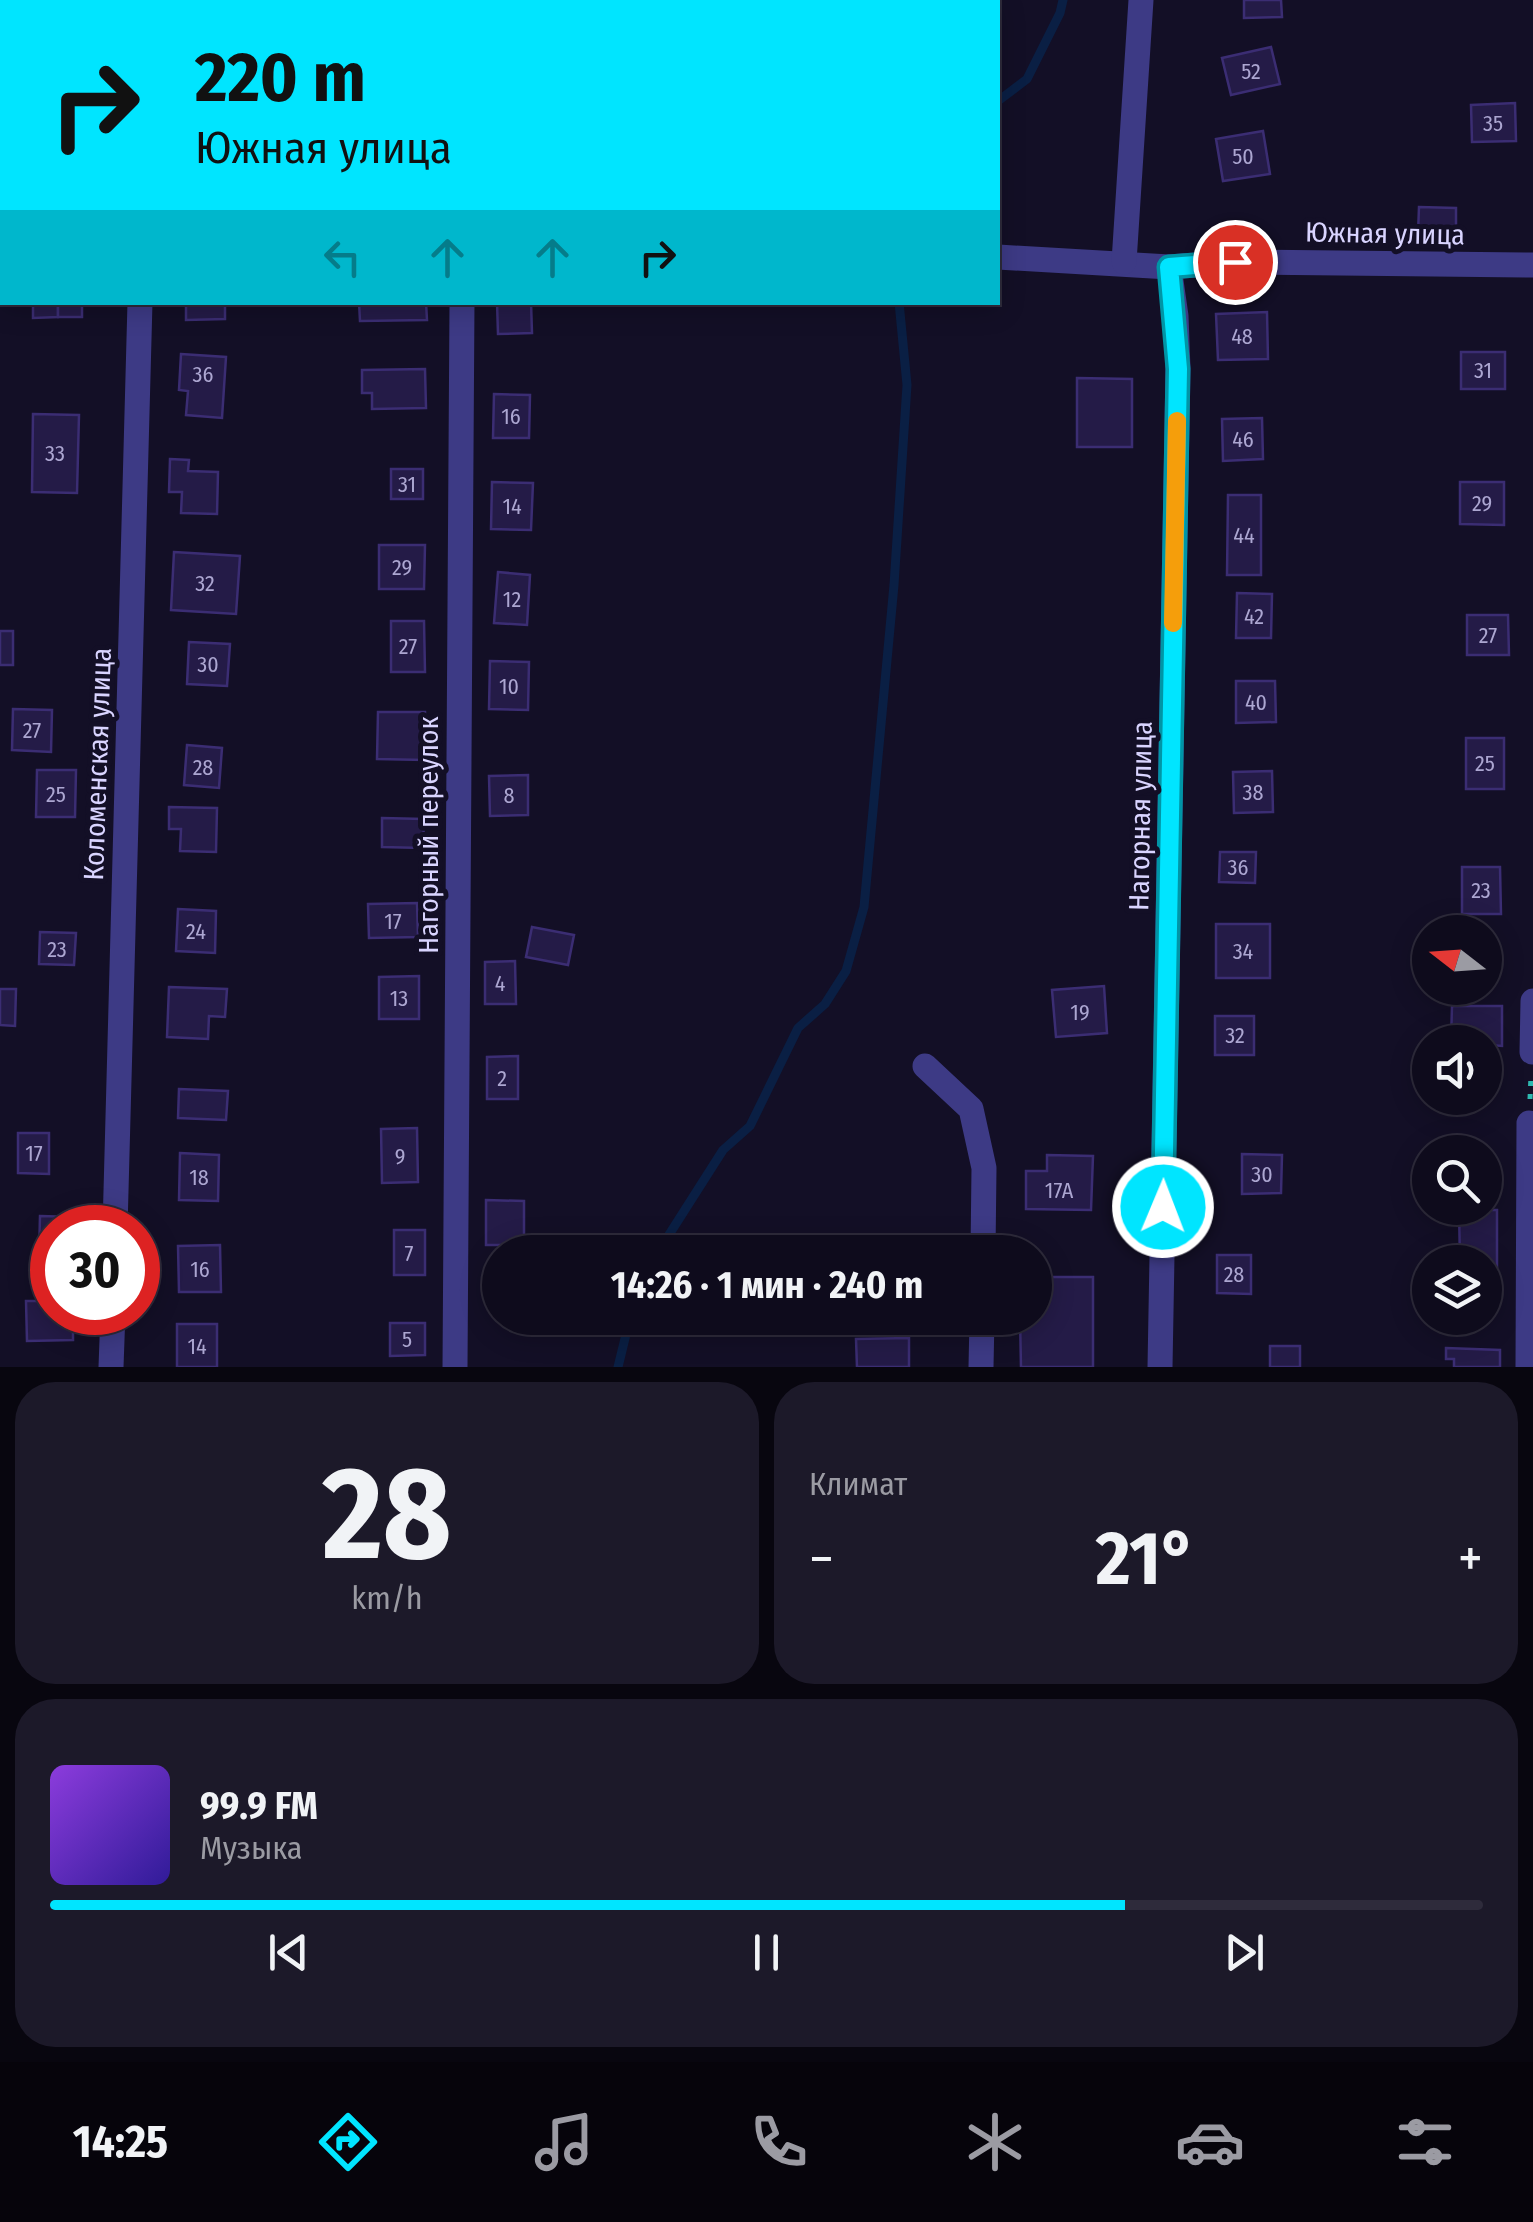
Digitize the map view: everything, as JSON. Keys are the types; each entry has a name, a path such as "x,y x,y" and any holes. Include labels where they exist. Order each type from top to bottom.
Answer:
{"street":[{"path":"1124,262 1141,0"},
{"name":"Южная улица","path":"1000,256 1169,267 1235,262 1533,265"},
{"name":"Нагорная улица","path":"1160,1367 1178,369 1169,267"},
{"name":"Коломенская улица","path":"116,1205 140,305"},
{"name":"Нагорный переулок","path":"455,1367 462,305"},
{"path":"1532,1052 1533,1002"},
{"path":"925,1066 971,1109 984,1168 983,1235"},
{"path":"1528,1367 1529,1123"},
{"path":"111,1367 112,1335"},
{"path":"981,1367 982,1335"}],"path":[{"path":"1529,1123 1532,1052"}],"building":[{"path":"1244,0 1281,0 1282,17 1244,18"},
{"path":"1271,47 1280,84 1231,95 1222,58"},
{"path":"1515,103 1516,141 1472,142 1471,105"},
{"path":"1263,131 1270,174 1223,181 1216,139"},
{"path":"1419,207 1456,208 1456,234 1418,234"},
{"path":"33,305 58,305 58,317 33,318"},
{"path":"58,305 82,305 82,317 58,317"},
{"path":"186,305 225,305 225,319 186,320"},
{"path":"359,305 426,305 427,320 360,321"},
{"path":"497,305 531,305 532,333 498,334"},
{"path":"1267,312 1268,359 1218,360 1216,314"},
{"path":"1461,352 1505,352 1505,389 1461,389"},
{"path":"181,354 226,357 222,418 186,415 188,391 179,390"},
{"path":"425,369 426,408 372,409 372,393 362,393 362,370"},
{"path":"1077,378 1132,379 1132,447 1077,447"},
{"path":"494,394 530,395 529,438 493,438"},
{"path":"33,414 79,415 77,493 32,492"},
{"path":"1262,418 1263,459 1223,461 1222,419"},
{"path":"170,459 189,460 188,471 218,472 217,514 181,513 182,492 169,492"},
{"path":"391,469 423,469 423,499 391,499"},
{"path":"492,482 533,483 531,530 491,529"},
{"path":"1460,482 1504,482 1504,525 1460,524"},
{"path":"1228,495 1261,495 1261,575 1227,575"},
{"path":"379,545 425,545 424,589 379,589"},
{"path":"174,552 240,556 236,614 171,610"},
{"path":"498,572 530,575 527,625 494,623"},
{"path":"1237,593 1272,594 1271,638 1236,638"},
{"path":"1467,615 1508,615 1509,655 1467,655"},
{"path":"391,621 424,621 425,672 391,672"},
{"path":"0,631 13,631 13,665 0,665"},
{"path":"189,642 230,644 227,686 187,684"},
{"path":"490,661 529,662 528,710 489,709"},
{"path":"1236,681 1275,681 1276,722 1236,723"},
{"path":"13,709 52,710 51,752 12,750"},
{"path":"378,712 425,712 425,760 377,759"},
{"path":"1466,738 1504,738 1504,789 1466,789"},
{"path":"187,745 222,748 219,788 184,785"},
{"path":"37,770 76,770 75,817 36,817"},
{"path":"1272,771 1273,812 1234,813 1233,772"},
{"path":"528,775 528,815 490,816 489,776"},
{"path":"169,807 217,808 216,852 180,851 181,829 169,829"},
{"path":"382,818 424,819 423,848 382,847"},
{"path":"1220,852 1256,852 1255,883 1219,882"},
{"path":"1462,867 1500,867 1501,914 1462,914"},
{"path":"417,903 418,937 369,938 368,904"},
{"path":"178,909 216,911 215,953 176,951"},
{"path":"1216,924 1270,924 1270,978 1216,978"},
{"path":"532,927 574,935 568,965 526,957"},
{"path":"40,932 76,933 74,965 39,964"},
{"path":"515,961 516,1004 485,1004 485,962"},
{"path":"419,976 419,1019 379,1019 379,977"},
{"path":"1104,986 1107,1033 1056,1037 1052,990"},
{"path":"169,987 227,989 225,1017 209,1016 208,1039 167,1037"},
{"path":"0,989 16,989 15,1026 0,1025"},
{"path":"1452,1006 1502,1006 1502,1025 1451,1025"},
{"path":"1215,1016 1254,1016 1254,1055 1215,1055"},
{"path":"518,1056 518,1099 487,1099 487,1057"},
{"path":"179,1089 228,1091 226,1120 178,1118"},
{"path":"417,1128 418,1182 382,1183 381,1129"},
{"path":"18,1133 49,1133 49,1174 18,1173"},
{"path":"180,1153 219,1155 218,1201 179,1200"},
{"path":"1242,1154 1282,1155 1281,1193 1242,1194"},
{"path":"1047,1155 1093,1156 1091,1210 1026,1209 1026,1171 1047,1171"},
{"path":"486,1200 524,1201 524,1235 486,1235"},
{"path":"1459,1225 1497,1225 1497,1245 1460,1245"},
{"path":"394,1230 425,1230 425,1275 394,1275"},
{"path":"220,1245 221,1292 179,1292 178,1246"},
{"path":"1217,1255 1251,1255 1251,1294 1217,1293"},
{"path":"1052,1277 1093,1277 1093,1367 1021,1367 1020,1335 1052,1335"},
{"path":"26,1301 30,1301 30,1335 73,1335 73,1340 27,1341"},
{"path":"390,1323 425,1323 425,1355 390,1356"},
{"path":"177,1324 217,1324 217,1367 177,1367"},
{"path":"909,1338 909,1367 857,1367 856,1339"},
{"path":"1270,1346 1300,1346 1300,1367 1270,1367"},
{"path":"1446,1348 1500,1350 1500,1367 1454,1367 1454,1359 1446,1359"}],"waterway":[{"path":"1000,99 1027,79 1063,0"},
{"path":"669,1235 723,1150 750,1126 798,1028 825,1004 846,971 864,907 894,585 907,385 899,305"},
{"path":"618,1367 626,1335"}],"slow traffic":[{"path":"1173,623 1177,421"}],"route":[{"path":"1163,1207 1178,369 1169,267 1235,262"}]}
